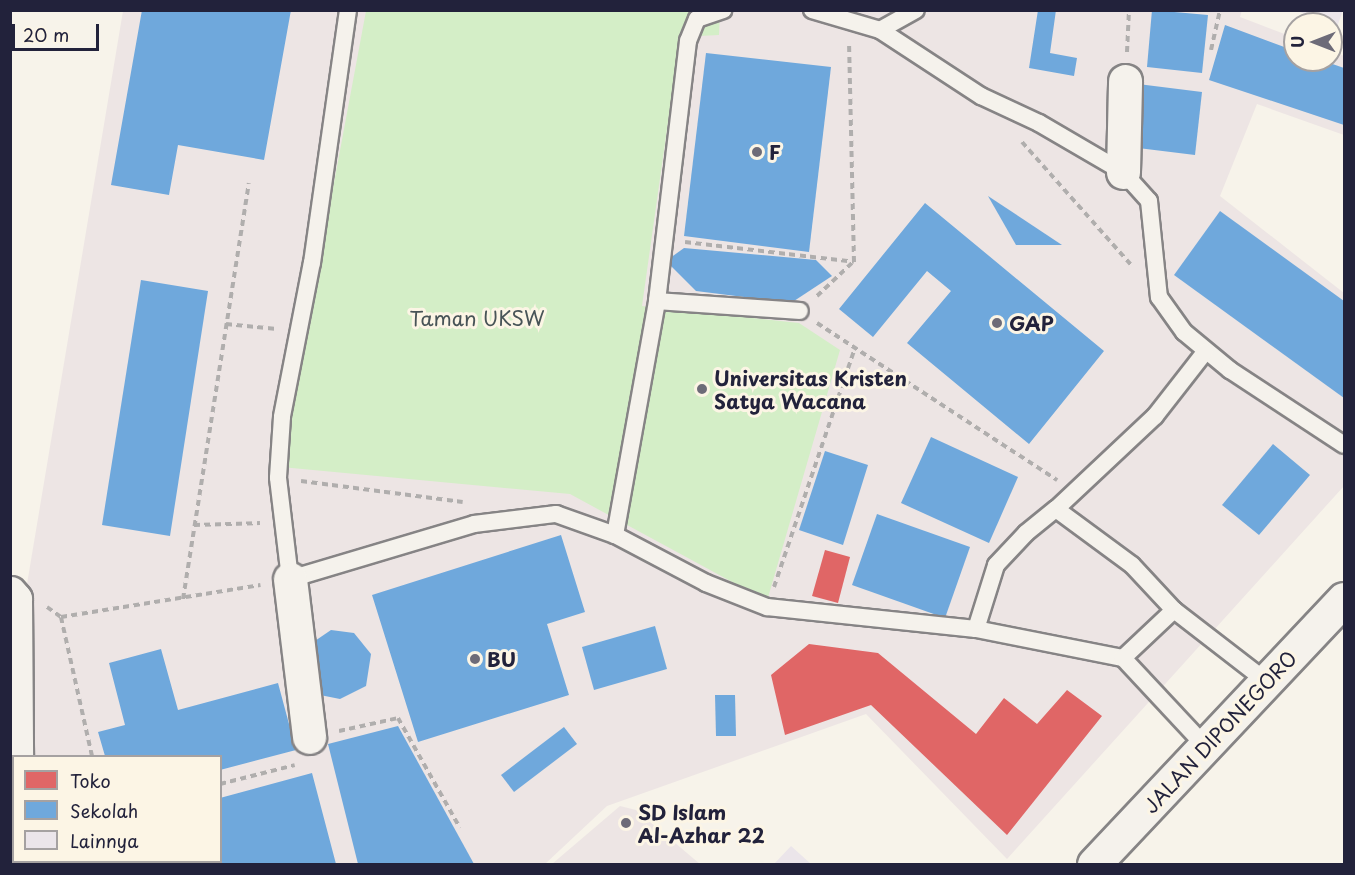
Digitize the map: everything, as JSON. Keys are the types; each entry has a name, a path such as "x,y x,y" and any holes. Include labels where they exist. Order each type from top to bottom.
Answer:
{"street":[{"path":"1123,172 1125,81"},
{"path":"290,579 309,737"},
{"path":"10,593 15,599 16,755"},
{"name":"JALAN DIPONEGORO","path":"1094,864 1207,748 1344,599"}],"lane":[{"path":"348,10 299,331 282,417 278,478 290,579 474,524 556,514 615,535 705,583 767,607 976,629 1123,658 1207,748"},
{"path":"615,535 657,301 688,40 697,19 723,10"},
{"path":"812,10 848,18 880,30 981,96 1039,123 1123,172 1149,201 1159,297 1184,332 1205,352 1344,445"},
{"path":"880,30 916,10"},
{"path":"657,301 800,311"},
{"path":"976,629 996,565 1026,533 1076,492 1155,416 1205,352"},
{"path":"1056,509 1132,565 1174,610 1267,682"},
{"path":"1123,658 1174,610"}],"path":[{"path":"1125,81 1129,10"},
{"path":"1211,50 1220,10"},
{"path":"848,18 854,262 800,311 1076,492"},
{"path":"1020,139 1159,297"},
{"path":"183,599 249,183"},
{"path":"664,240 854,262"},
{"path":"226,324 299,331"},
{"path":"767,607 855,348"},
{"path":"278,478 475,504"},
{"path":"194,525 282,522"},
{"path":"92,755 60,617 183,599 290,579"},
{"path":"222,783 315,760 309,737 398,718 460,828"}],"shaded area":[{"name":"Universitas Kristen Satya Wacana","path":"1242,10 1240,17 1283,33 1283,72 1343,72 1344,56 1344,135 1257,104 1220,196 1344,293 1344,486 1007,859 866,714 607,806 545,864 28,864 222,863 222,755 27,755 25,596 123,11"},
{"name":"SD Islam Al-Azhar 22","path":"620,806 636,810 700,864 552,864"}],"green space":[{"name":"Taman UKSW","path":"366,11 720,11 719,35 680,37 642,306 799,323 840,350 767,601 570,494 281,467"}],"building: Toko":[{"path":"825,550 850,557 838,603 812,596"},
{"path":"809,644 878,653 976,734 1004,698 1037,724 1067,690 1102,716 1007,835 871,705 785,735 771,675"}],"building: Sekolah":[{"path":"142,10 291,10 264,160 178,145 169,195 111,185"},
{"path":"1038,10 1056,10 1050,53 1077,58 1074,76 1029,68"},
{"path":"1152,10 1208,15 1202,73 1147,67"},
{"path":"1225,25 1283,47 1283,72 1343,72 1344,68 1344,125 1209,80"},
{"name":"F","path":"706,53 831,67 809,252 684,236"},
{"path":"1138,84 1202,92 1195,155 1130,147"},
{"path":"988,196 1062,245 1016,245"},
{"name":"GAP","path":"925,203 1104,351 1029,444 907,343 951,291 927,271 873,337 839,309"},
{"path":"1220,211 1344,301 1344,398 1174,275"},
{"path":"684,248 816,260 832,276 791,303 696,291 666,261"},
{"path":"141,280 208,291 170,536 102,525"},
{"path":"931,437 1018,477 989,543 901,503"},
{"path":"1273,444 1310,475 1259,535 1222,505"},
{"path":"825,451 868,465 843,545 799,530"},
{"path":"877,514 970,547 945,618 852,585"},
{"name":"BU","path":"561,535 585,612 547,624 569,695 418,742 372,595"},
{"path":"655,626 667,669 594,690 582,647"},
{"path":"331,630 354,633 371,654 366,686 340,699 320,695 309,645"},
{"path":"161,649 178,710 278,683 296,750 222,769 222,755 105,755 98,732 125,725 109,663"},
{"path":"715,695 735,695 736,736 716,736"},
{"path":"398,726 474,864 358,864 328,744"},
{"path":"564,727 577,744 514,792 501,775"},
{"path":"312,773 336,864 40,863 222,863 222,797"}],"building: Lainnya":[{"path":"1295,10 1343,10 1342,12"},
{"path":"791,846 811,864 774,864"}],"place":[{"name":"F","path":"757,152"},
{"name":"GAP","path":"997,323"},
{"name":"Universitas Kristen Satya Wacana","path":"702,389"},
{"name":"BU","path":"475,659"},
{"name":"SD Islam Al-Azhar 22","path":"626,823"}]}
